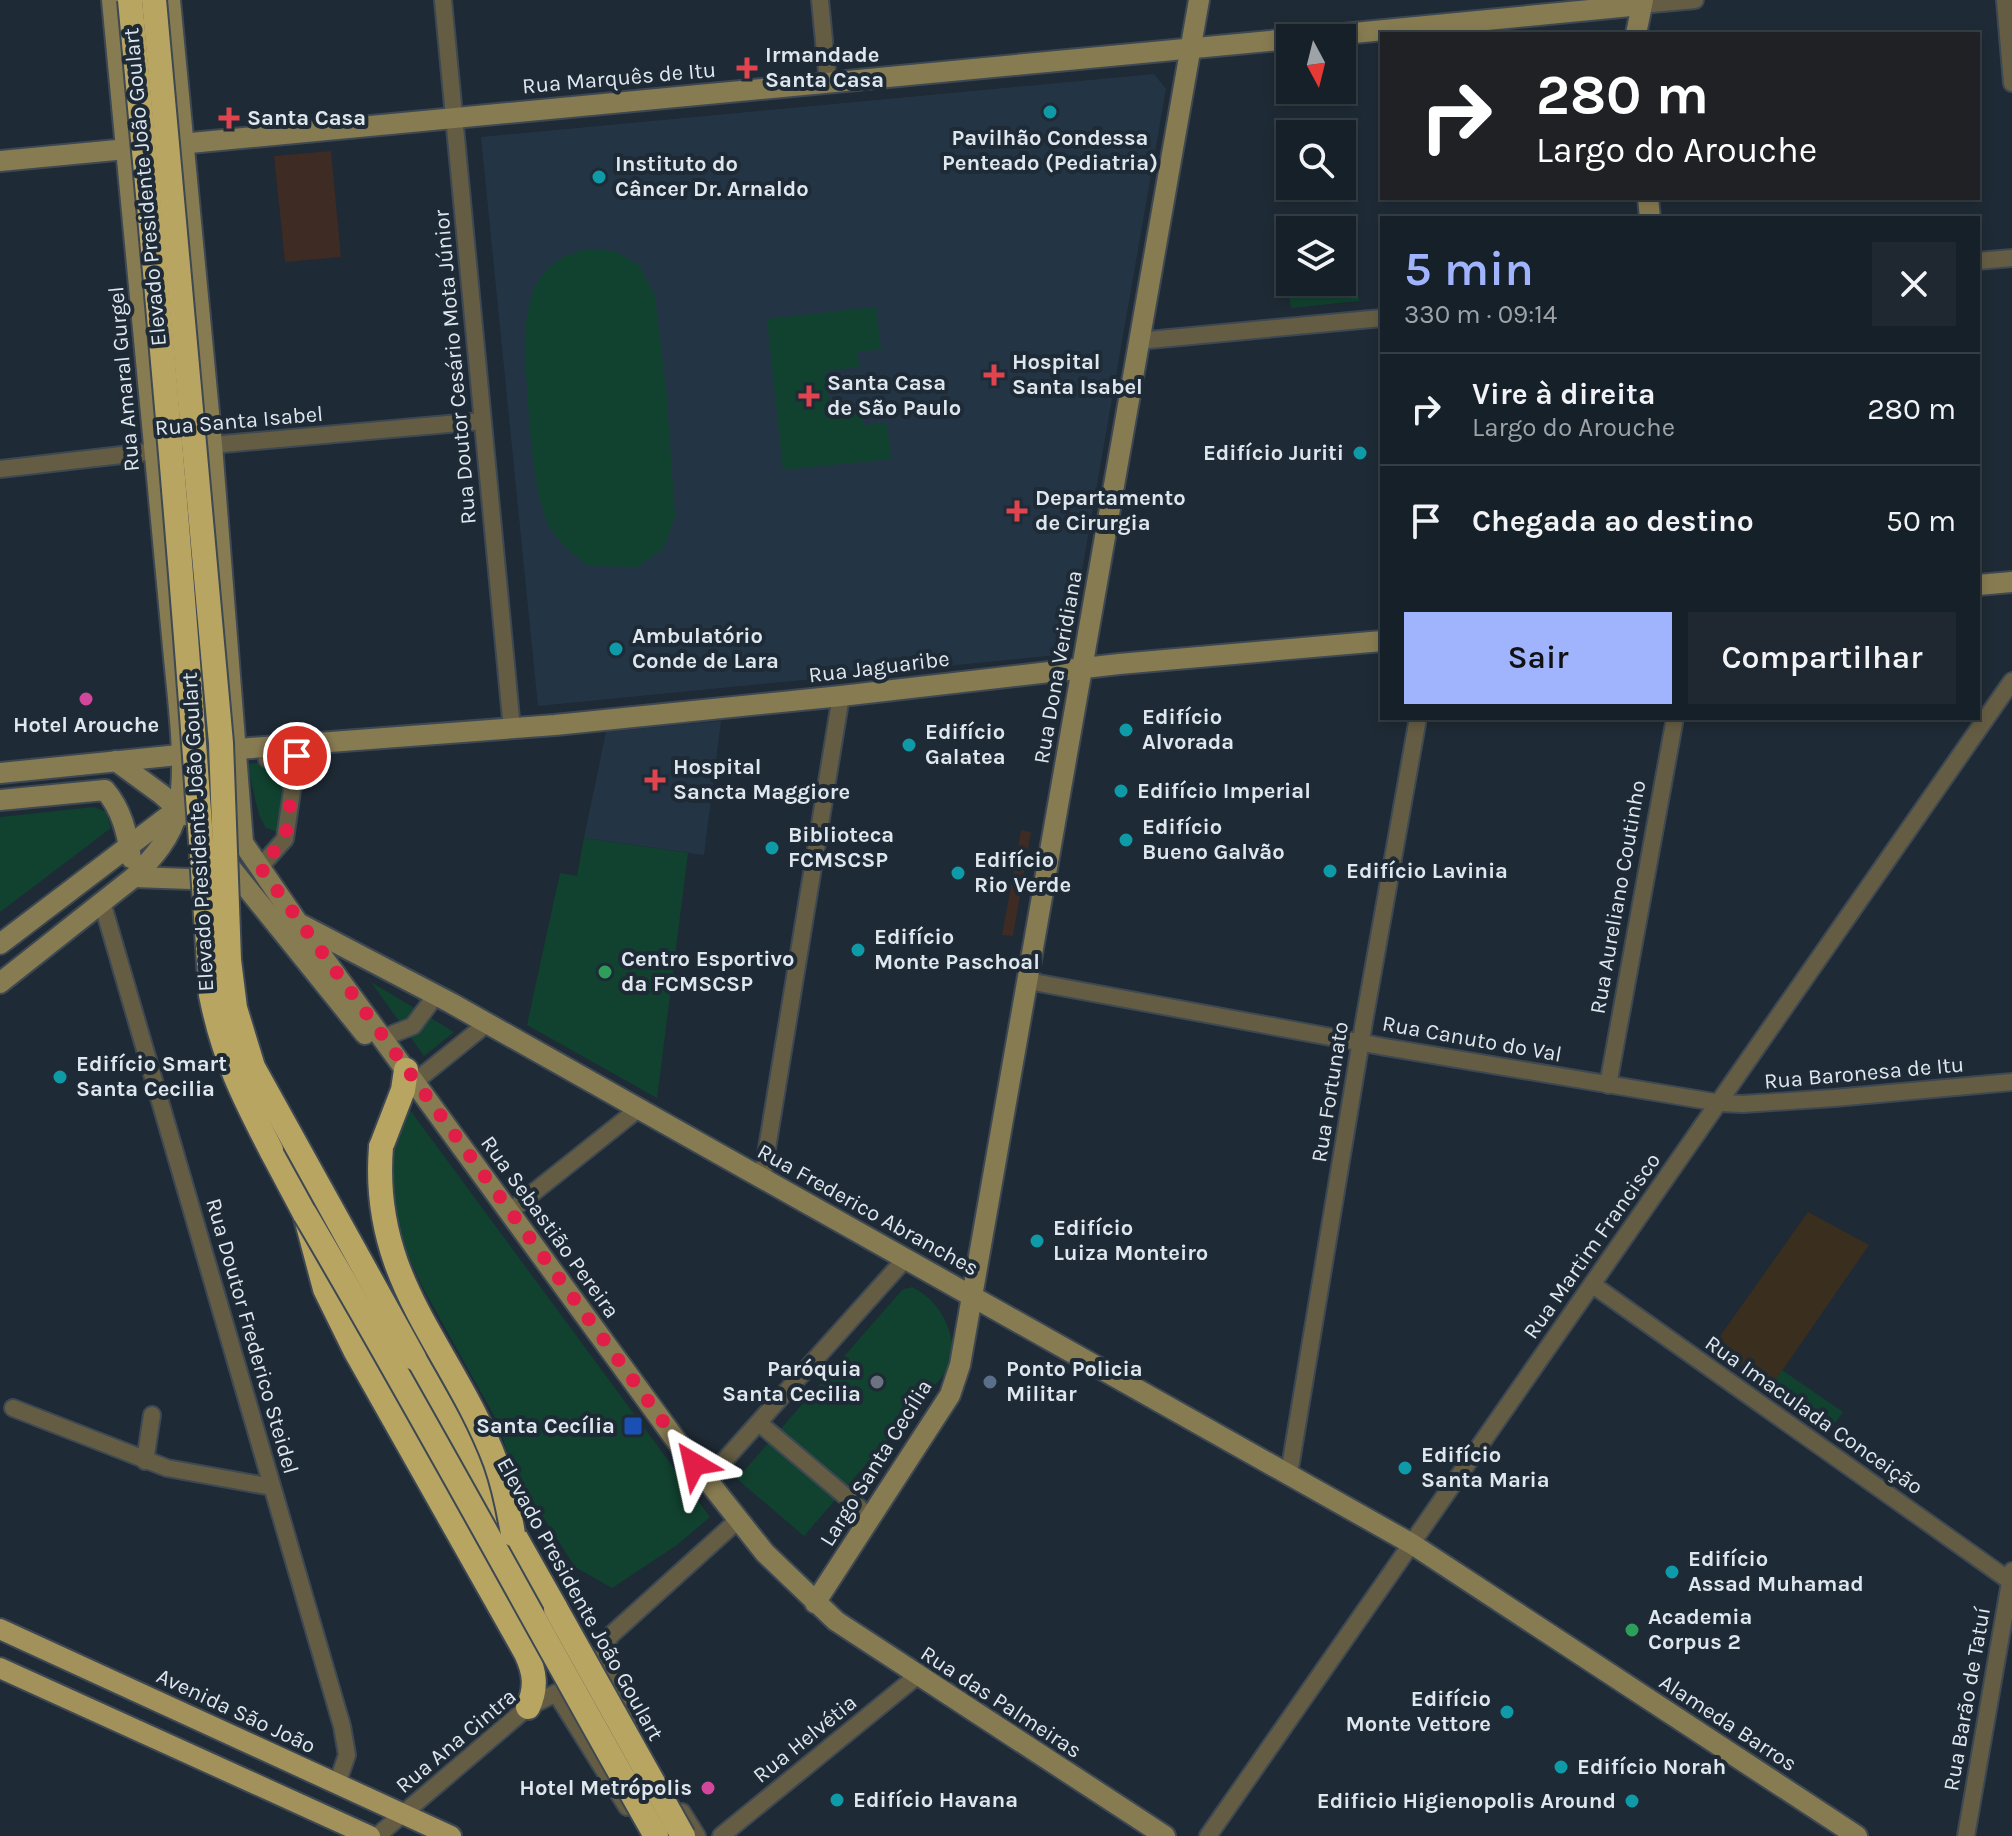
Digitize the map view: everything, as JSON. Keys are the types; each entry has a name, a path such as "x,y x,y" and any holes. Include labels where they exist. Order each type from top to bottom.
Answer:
{"highway":[{"name":"Elevado Presidente João Goulart","path":"130,0 179,528 211,995 218,1029 231,1070 305,1214 370,1323 526,1608 656,1836"},
{"name":"Elevado Presidente João Goulart","path":"154,0 218,697 229,960 235,1008 253,1067 683,1836"},
{"path":"414,1073 403,1090 381,1147 383,1215 395,1264 414,1308 460,1389 495,1461 513,1534"},
{"path":"305,1214 325,1289 355,1350 532,1667 534,1690 528,1707"}],"main road":[{"name":"Avenida São João","path":"0,1629 451,1836"},
{"path":"0,1668 370,1836"}],"street":[{"name":"Rua Amaral Gurgel","path":"112,0 181,754 178,809"},
{"path":"170,0 238,749"},
{"name":"Rua Doutor Cesário Mota Júnior","path":"443,0 512,729"},
{"path":"820,0 828,82"},
{"name":"Rua Dona Veridiana","path":"973,1296 1199,0"},
{"path":"1356,32 1695,0"},
{"path":"2005,0 2012,83"},
{"path":"1636,32 1642,3"},
{"name":"Rua Marquês de Itu","path":"0,161 1276,40"},
{"path":"1980,261 2012,258"},
{"path":"1138,341 1380,318"},
{"name":"Rua Santa Isabel","path":"0,469 212,445 482,421"},
{"path":"1980,585 2012,582"},
{"name":"Rua Jaguaribe","path":"0,773 238,749 512,729 1082,668 1380,641"},
{"name":"Rua Martim Francisco","path":"1208,1836 2012,681"},
{"path":"762,1179 841,696"},
{"name":"Rua Fortunato","path":"1289,1474 1418,720"},
{"name":"Rua Aureliano Coutinho","path":"1608,1085 1675,720"},
{"name":"Rua Sebastião Pereira","path":"238,749 243,843 298,923 414,1073 509,1212 706,1481 765,1553 815,1603"},
{"path":"260,867 285,839 297,756 267,759"},
{"path":"116,761 178,809 206,837 362,1033 390,1042 413,1026 430,1003"},
{"path":"0,800 105,790 115,802 124,825 134,877"},
{"path":"0,944 178,809"},
{"path":"0,983 134,877 161,847 178,809"},
{"path":"134,877 216,879 242,885"},
{"name":"Rua Doutor Frederico Steidel","path":"102,902 346,1741 346,1762 337,1784"},
{"name":"Rua Frederico Abranches","path":"298,923 451,1003 1412,1544"},
{"name":"Rua Canuto do Val","path":"1028,981 1720,1103"},
{"path":"414,1073 479,1030"},
{"name":"Rua Baronesa de Itu","path":"1720,1103 1834,1098 2012,1082"},
{"path":"509,1212 637,1110"},
{"path":"706,1481 906,1258"},
{"name":"Rua Imaculada Conceição","path":"1593,1285 2011,1575"},
{"name":"Largo Santa Cecília","path":"815,1603 950,1395 960,1365 973,1296"},
{"path":"13,1408 145,1461 189,1474 272,1487"},
{"path":"145,1461 152,1415"},
{"path":"759,1423 863,1511"},
{"path":"697,1836 646,1752 603,1657 604,1647 611,1635 738,1520"},
{"name":"Alameda Barros","path":"1412,1544 1857,1836"},
{"name":"Rua Barão de Tatuí","path":"1966,1836 2011,1575"},
{"name":"Rua das Palmeiras","path":"815,1603 917,1676 1165,1836"},
{"name":"Rua Helvétia","path":"721,1836 917,1676"},
{"name":"Rua Ana Cintra","path":"377,1836 528,1707 556,1693 582,1689 617,1692"},
{"path":"556,1693 645,1836"}],"shaded area":[{"name":"Santa Casa de São Paulo","path":"1154,74 1166,89 1069,645 1065,651 1058,655 538,706 481,137"},
{"path":"331,151 341,257 285,262 274,156"},
{"name":"Hospital Sancta Maggiore","path":"721,721 704,855 584,838 606,732"},
{"path":"1021,830 1031,832 1013,936 1002,935"},
{"path":"1808,1212 1869,1245 1771,1387 1713,1346"}],"green space":[{"path":"586,249 615,251 639,265 655,296 667,399 675,517 663,549 637,567 588,566 552,532 538,490 525,343 529,304 537,283 552,265"},
{"path":"1356,289 1359,301 1291,308 1289,296 1356,296"},
{"path":"876,307 881,349 857,352 859,367 826,371 830,411 862,408 864,425 887,423 891,459 783,470 767,319"},
{"path":"286,760 280,833 266,828 259,815 247,764"},
{"path":"94,807 106,812 111,828 0,912 0,817"},
{"name":"Centro Esportivo da FCMSCSP","path":"584,838 688,853 657,1098 527,1025 560,873 577,876"},
{"path":"371,982 454,1032 424,1056"},
{"path":"407,1106 710,1517 677,1545 612,1588 575,1567 513,1470 497,1421 423,1288 394,1225 391,1187 394,1151"},
{"path":"912,1287 931,1301 944,1318 954,1363 804,1536 737,1479 902,1290"},
{"path":"1782,1370 1843,1412 1831,1428 1771,1387"}],"place":[{"name":"Irmandade Santa Casa","path":"747,68"},
{"name":"Pavilhão Condessa Penteado (Pediatria)","path":"1050,112"},
{"name":"Santa Casa","path":"229,118"},
{"name":"Instituto do Câncer Dr. Arnaldo","path":"599,177"},
{"name":"Hospital Santa Isabel","path":"994,375"},
{"name":"Santa Casa de São Paulo","path":"809,396"},
{"name":"Edifício Juriti","path":"1360,453"},
{"name":"Departamento de Cirurgia","path":"1017,511"},
{"name":"Ambulatório Conde de Lara","path":"616,649"},
{"name":"Hotel Arouche","path":"86,699"},
{"name":"Edifício Alvorada","path":"1126,730"},
{"name":"Edifício Galatea","path":"909,745"},
{"name":"Hospital Sancta Maggiore","path":"655,780"},
{"name":"Edifício Imperial","path":"1121,791"},
{"name":"Edifício Bueno Galvão","path":"1126,840"},
{"name":"Biblioteca FCMSCSP","path":"772,848"},
{"name":"Edifício Lavinia","path":"1330,871"},
{"name":"Edifício Rio Verde","path":"958,873"},
{"name":"Edifício Monte Paschoal","path":"858,950"},
{"name":"Centro Esportivo da FCMSCSP","path":"605,972"},
{"name":"Edifício Smart Santa Cecilia","path":"60,1077"},
{"name":"Edifício Luiza Monteiro","path":"1037,1241"},
{"name":"Paróquia Santa Cecilia","path":"877,1382"},
{"name":"Ponto Policia Militar","path":"990,1382"},
{"name":"Santa Cecília","path":"633,1426"},
{"name":"Edifício Santa Maria","path":"1405,1468"},
{"name":"Edifício Assad Muhamad","path":"1672,1572"},
{"name":"Academia Corpus 2","path":"1632,1630"},
{"name":"Edifício Monte Vettore","path":"1507,1712"},
{"name":"Edifício Norah","path":"1561,1767"},
{"name":"Hotel Metrópolis","path":"708,1788"},
{"name":"Edifício Havana","path":"837,1800"},
{"name":"Edificio Higienopolis Around","path":"1632,1801"}],"route":[{"path":"297,756 285,839 260,867 694,1464"}]}
